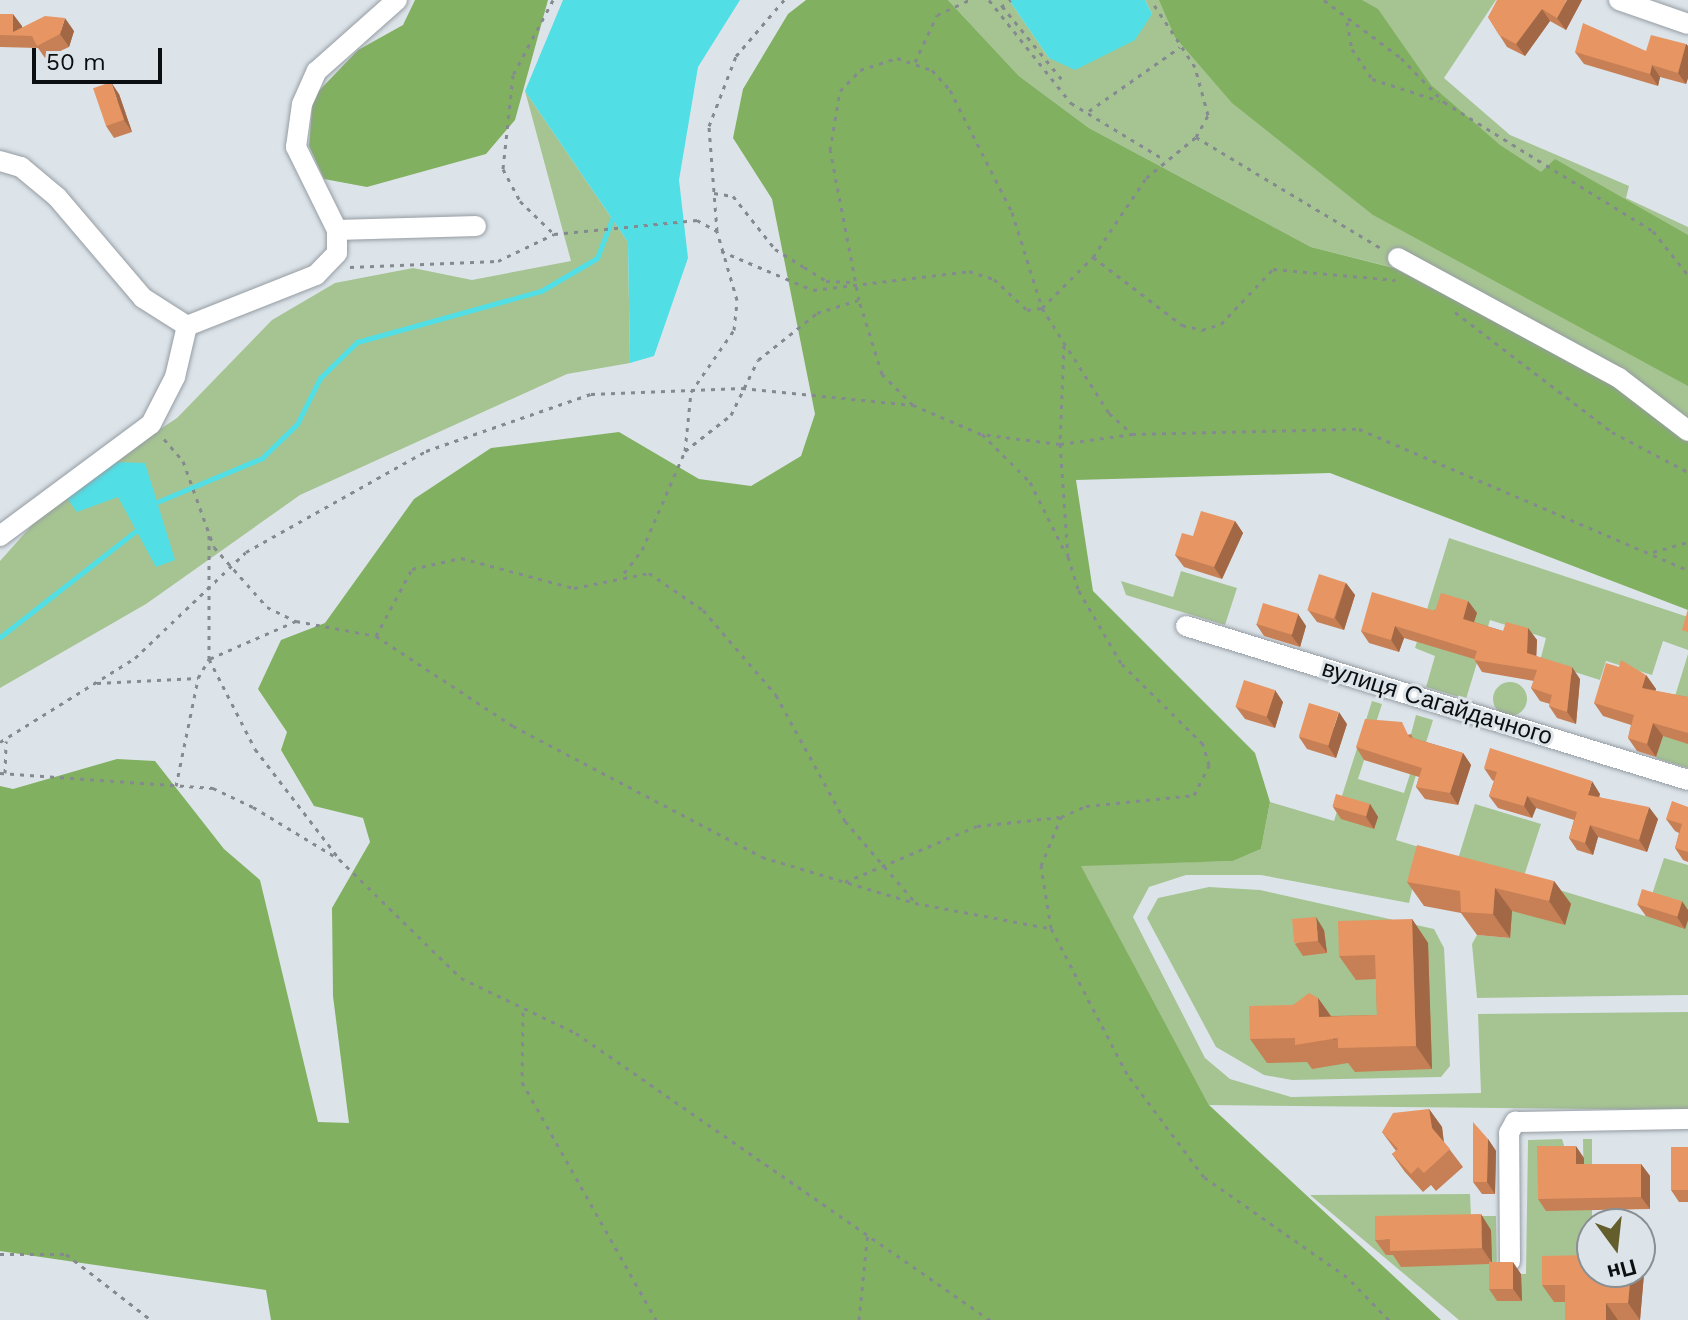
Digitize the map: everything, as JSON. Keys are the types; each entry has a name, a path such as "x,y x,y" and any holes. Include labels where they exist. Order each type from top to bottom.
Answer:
{"street":[{"path":"187,326 316,275 337,253 337,230 296,147 302,104 317,71 397,0"},
{"path":"1619,0 1688,24"},
{"path":"0,161 21,167 57,197 143,298 187,326"},
{"path":"337,230 476,226"},
{"path":"1398,258 1619,378 1688,431"},
{"path":"0,536 151,424 175,377 187,326"},
{"name":"вулиця Сагайдачного","path":"1186,626 1688,780"},
{"path":"1510,1261 1515,1122 1688,1119"}],"path":[{"path":"553,0 513,75 503,169 520,201 554,234"},
{"path":"624,573 642,550 685,451 691,392 734,330 737,300 717,231 709,126 736,56 784,0"},
{"path":"915,62 937,15 969,0"},
{"path":"989,0 1036,65 1089,111 1165,160"},
{"path":"996,9 1011,0"},
{"path":"721,251 813,290 857,282 969,271 994,279 1027,310 1042,308 1093,257 1165,160 1196,137 1208,115 1204,93 1151,0"},
{"path":"1324,0 1346,21 1401,58 1444,102"},
{"path":"1002,6 1064,82"},
{"path":"1346,21 1352,49 1372,79 1444,102 1653,231 1688,275"},
{"path":"1089,111 1180,47"},
{"path":"913,405 882,374 859,300 830,150 834,105 860,70 897,58 932,70 966,115 1012,212 1042,308 1064,345 1132,434"},
{"path":"1196,137 1398,258"},
{"path":"714,193 733,196 775,249 826,281 857,282"},
{"path":"346,268 498,261 554,234 697,220 717,231"},
{"path":"1093,257 1182,325 1202,330 1221,324 1273,269 1387,281 1425,273"},
{"path":"685,451 731,415 742,388 779,339 817,313 859,300"},
{"path":"1442,302 1612,432 1688,472"},
{"path":"1064,345 1060,444 1068,557"},
{"path":"0,742 57,700 97,683 208,596 246,552 333,497 426,451 591,394 742,388 913,405 981,434 1060,444 1132,434 1359,429 1688,570"},
{"path":"151,424 183,461 210,533 231,572 267,607 296,621 376,636 513,726 762,857 915,903 1051,928"},
{"path":"845,882 883,862 926,852 977,826 1061,817 1086,806 1194,795 1209,765 1203,744 1121,663 1092,619 1068,557 1030,482 981,434"},
{"path":"210,533 209,659 255,749 339,859 397,913 440,963 523,1012 576,1033 868,1230 990,1320"},
{"path":"1649,552 1688,542"},
{"path":"376,636 412,569 461,558 574,588 624,573 649,573 703,610 776,695 845,821 915,903"},
{"path":"176,786 198,678 209,659 296,621"},
{"path":"97,683 198,678"},
{"path":"6,738 2,773 213,788 339,859"},
{"path":"1061,817 1041,866 1051,928 1127,1074 1204,1177 1347,1277 1389,1320"},
{"path":"523,1012 522,1082 656,1320"},
{"path":"859,1320 868,1230"},
{"path":"0,1254 66,1254 151,1320"}],"green space":[{"path":"415,0 548,0 515,120 486,154 367,187 324,179 309,146 313,97 358,50 403,25"},
{"path":"806,0 948,0 1019,76 1089,128 1311,247 1394,268 1688,424 1688,610 1330,473 1076,480 1093,591 1255,753 1270,802 1261,849 1233,861 1081,866 1209,1105 1441,1320 271,1320 266,1290 0,1251 0,786 13,789 117,759 155,761 224,849 260,880 318,1122 349,1123 333,996 332,908 370,842 363,818 314,806 281,750 287,732 258,689 281,640 325,623 414,499 491,448 619,432 699,479 751,486 801,456 815,414 772,199 733,138 743,89 788,14"},
{"path":"948,0 1009,0 1049,58 1152,14 1145,0 1496,0 1444,78 1510,135 1629,186 1626,198 1688,227 1688,424 1395,268 1311,247 1089,128 1019,76"},
{"path":"1159,0 1362,0 1378,9 1431,85 1500,145 1541,172 1555,159 1688,235 1688,386 1373,215 1232,103 1175,37"},
{"path":"525,91 628,242 630,363 567,374 300,495 146,604 0,688 0,561 58,496 177,418 272,320 335,283 413,268 472,280 571,261"},
{"path":"1449,538 1688,617 1688,650 1663,641 1652,675 1606,661 1600,680 1540,661 1546,638 1490,620 1466,699 1426,687 1435,656 1415,648"},
{"path":"1181,571 1237,588 1225,625 1126,595 1121,581 1173,597"},
{"path":"1688,654 1688,768 1656,758"},
{"path":"1510,682 1522,687 1527,699 1522,711 1510,716 1498,711 1493,699 1498,687"},
{"path":"1372,701 1382,704 1358,779 1404,793 1419,746 1409,742 1416,715 1433,720 1396,840 1458,859 1475,804 1541,824 1523,879 1645,916 1664,858 1688,865 1688,995 1477,998 1472,944 1477,935 1510,938 1418,865 1409,903 1261,875 1186,875 1149,887 1133,917 1205,1058 1230,1079 1291,1097 1481,1093 1478,1014 1688,1012 1688,1110 1209,1105 1080,865 1233,861 1261,849 1270,802 1334,821"},
{"path":"1209,887 1260,890 1434,929 1444,948 1450,1066 1441,1077 1292,1080 1264,1075 1216,1047 1147,918 1158,898"},
{"path":"1562,1139 1583,1208 1576,1208 1576,1288 1640,1288 1640,1320 1459,1320 1310,1195 1470,1194 1471,1216 1496,1216 1497,1274 1526,1274 1528,1140"},
{"path":"1583,1139 1592,1139 1592,1208 1584,1208"}],"water":[{"path":"563,0 740,0 698,67 679,180 688,258 654,356 630,363 628,242 525,91"},
{"path":"1009,0 1145,0 1152,14 1135,40 1075,70 1049,58"},
{"path":"115,462 145,463 175,560 156,567 118,497 77,512 66,497"}],"building":[{"path":"1497,0 1567,0 1557,18 1542,9 1516,44 1499,35 1488,17"},
{"path":"0,14 13,14 13,32 45,16 65,18 60,34 37,46 32,36 0,35"},
{"path":"1583,23 1646,51 1651,35 1686,44 1678,73 1652,65 1650,74 1575,52"},
{"path":"111,82 124,120 106,126 93,88"},
{"path":"1201,511 1235,521 1214,567 1175,555 1182,533 1193,536"},
{"path":"1319,574 1346,583 1334,619 1307,610"},
{"path":"1372,592 1435,611 1441,593 1468,601 1463,619 1503,631 1506,622 1528,628 1527,653 1572,667 1567,712 1549,706 1552,695 1531,688 1537,670 1474,660 1477,651 1395,626 1391,640 1361,631"},
{"path":"1263,603 1298,614 1292,635 1257,624"},
{"path":"1688,609 1688,632 1682,630"},
{"path":"1621,660 1646,675 1642,688 1688,697 1688,733 1653,723 1647,744 1628,738 1634,715 1594,703 1606,663 1619,667"},
{"path":"1244,680 1275,690 1267,717 1235,707"},
{"path":"1309,703 1339,712 1328,746 1299,736"},
{"path":"1365,719 1402,722 1409,737 1463,753 1450,793 1416,787 1422,768 1356,747"},
{"path":"1490,748 1592,781 1588,795 1649,807 1639,840 1590,825 1585,843 1569,838 1577,812 1527,796 1524,806 1489,796 1497,772 1484,768"},
{"path":"1336,794 1370,804 1366,816 1332,806"},
{"path":"1672,801 1688,807 1688,852 1675,848 1682,824 1666,819"},
{"path":"1417,845 1554,881 1549,901 1495,888 1493,914 1461,912 1460,891 1407,882"},
{"path":"1642,889 1682,901 1677,917 1637,904"},
{"path":"1316,917 1318,941 1294,943 1292,919"},
{"path":"1412,919 1416,1046 1338,1048 1338,1038 1295,1045 1295,1038 1250,1039 1249,1006 1293,1005 1309,993 1318,998 1319,1017 1377,1015 1375,955 1339,956 1338,921"},
{"path":"1429,1109 1432,1128 1450,1149 1424,1173 1418,1167 1411,1174 1392,1154 1398,1149 1382,1132 1393,1113"},
{"path":"1473,1122 1488,1139 1487,1182 1473,1182"},
{"path":"1537,1146 1576,1146 1576,1164 1641,1164 1641,1197 1538,1199"},
{"path":"1671,1147 1688,1147 1688,1190 1671,1190"},
{"path":"1481,1214 1482,1248 1390,1251 1390,1239 1375,1240 1375,1216"},
{"path":"1576,1255 1576,1288 1629,1288 1628,1303 1606,1303 1606,1320 1565,1320 1565,1285 1542,1285 1542,1256"},
{"path":"1489,1262 1513,1262 1513,1289 1489,1289"}],"waterway":[{"path":"157,502 262,458 297,424 320,378 357,342 541,291 597,258 614,214"},
{"path":"0,637 138,529"}]}
